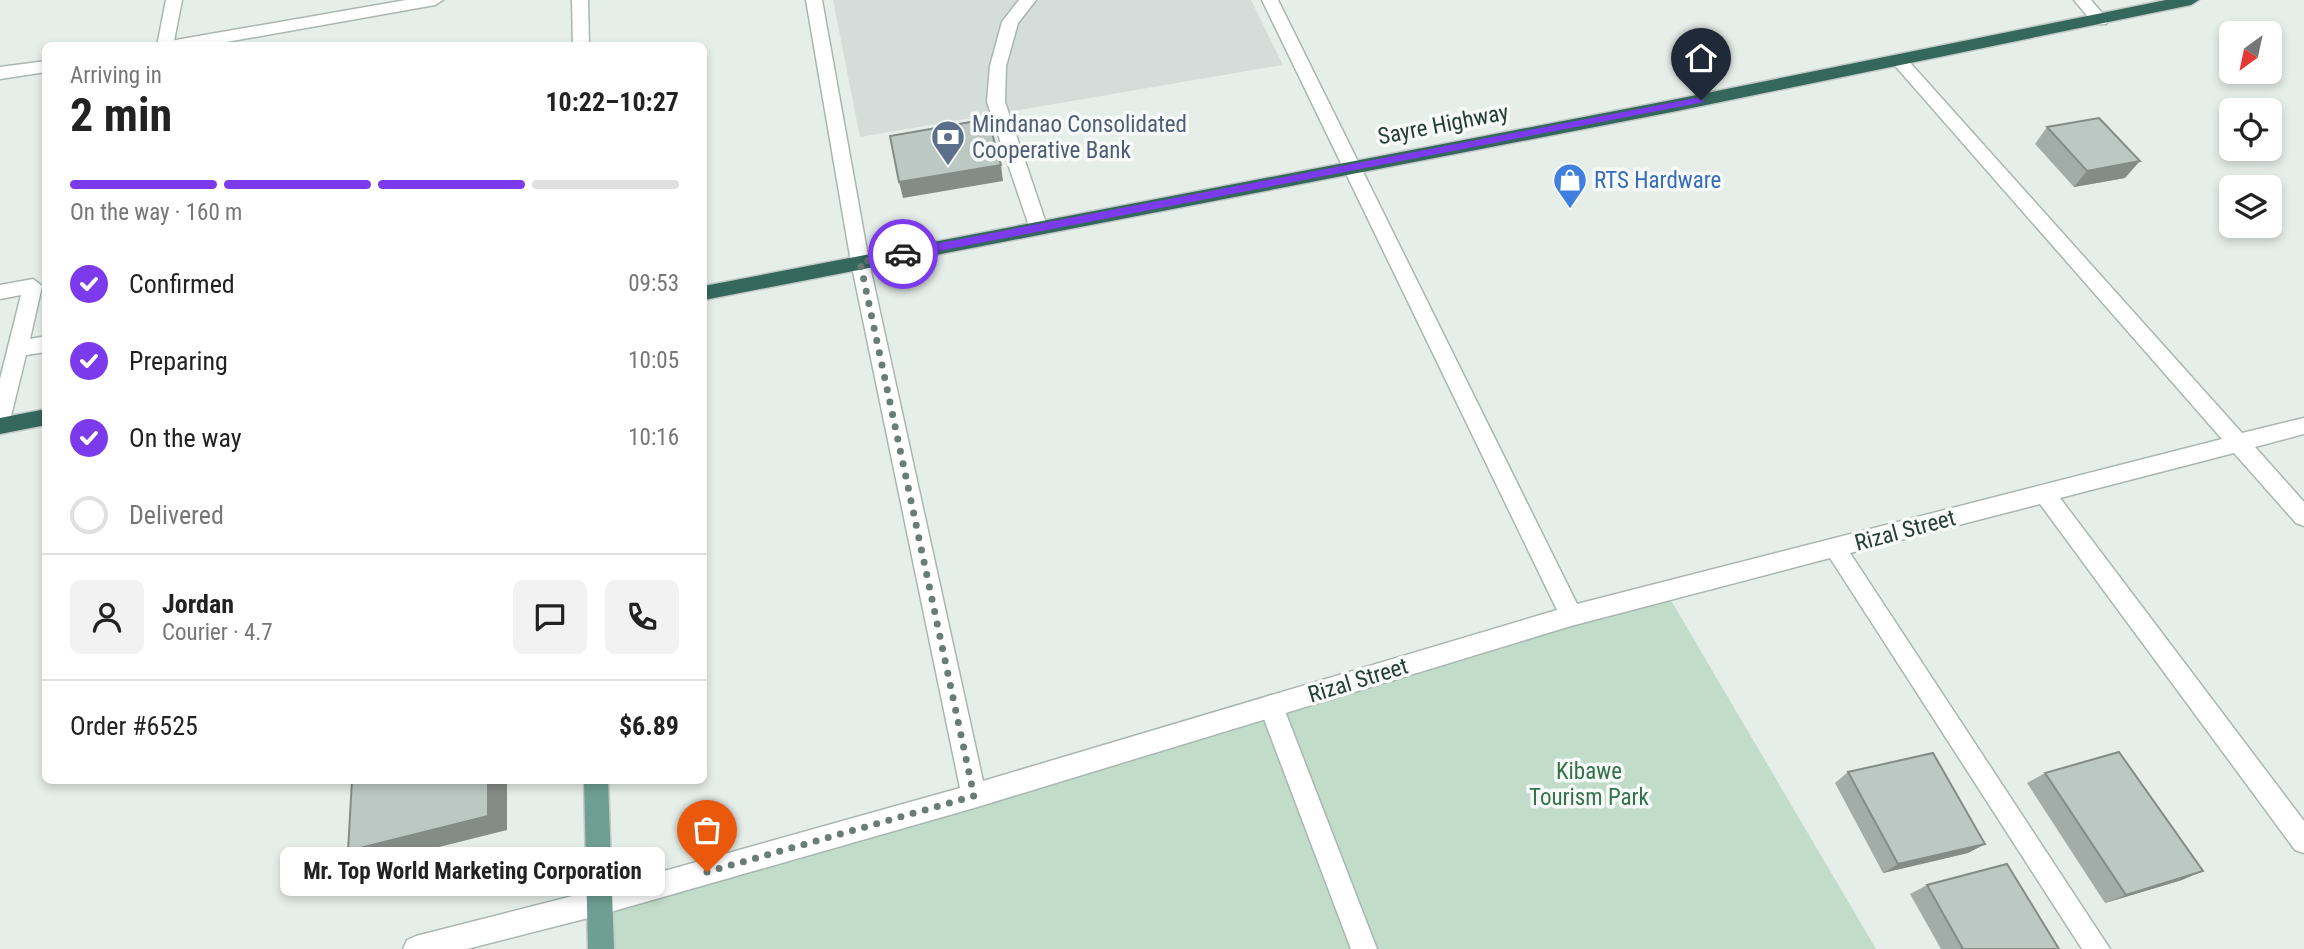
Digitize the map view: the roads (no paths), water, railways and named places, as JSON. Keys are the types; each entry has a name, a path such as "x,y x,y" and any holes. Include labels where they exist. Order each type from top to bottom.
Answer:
{"highway":[{"name":"Sayre Highway","path":"707,292 2192,0"},
{"path":"0,426 42,418"}],"main road":[{"path":"596,784 601,949"}],"street":[{"path":"169,42 174,0"},
{"path":"191,42 435,0"},
{"path":"580,0 581,42"},
{"path":"814,0 860,262 974,796"},
{"path":"1028,0 1010,22 998,66 996,102 1038,226"},
{"path":"1270,0 1571,616"},
{"path":"2082,0 2100,20"},
{"path":"1898,60 2304,517"},
{"path":"0,73 42,67"},
{"path":"0,292 33,286 0,420"},
{"path":"18,349 42,345"},
{"name":"Rizal Street","path":"416,949 600,902 974,796 1571,616 2304,426"},
{"path":"2044,494 2304,841"},
{"path":"1835,548 2097,949"},
{"path":"1271,706 1364,949"}],"place":[{"name":"Mindanao Consolidated Cooperative Bank","path":"948,167"},
{"name":"RTS Hardware","path":"1570,210"},
{"name":"Mr. Top World Marketing Corporation","path":"707,872"}],"park label":[{"name":"Kibawe Tourism Park","path":"1589,784"}]}
